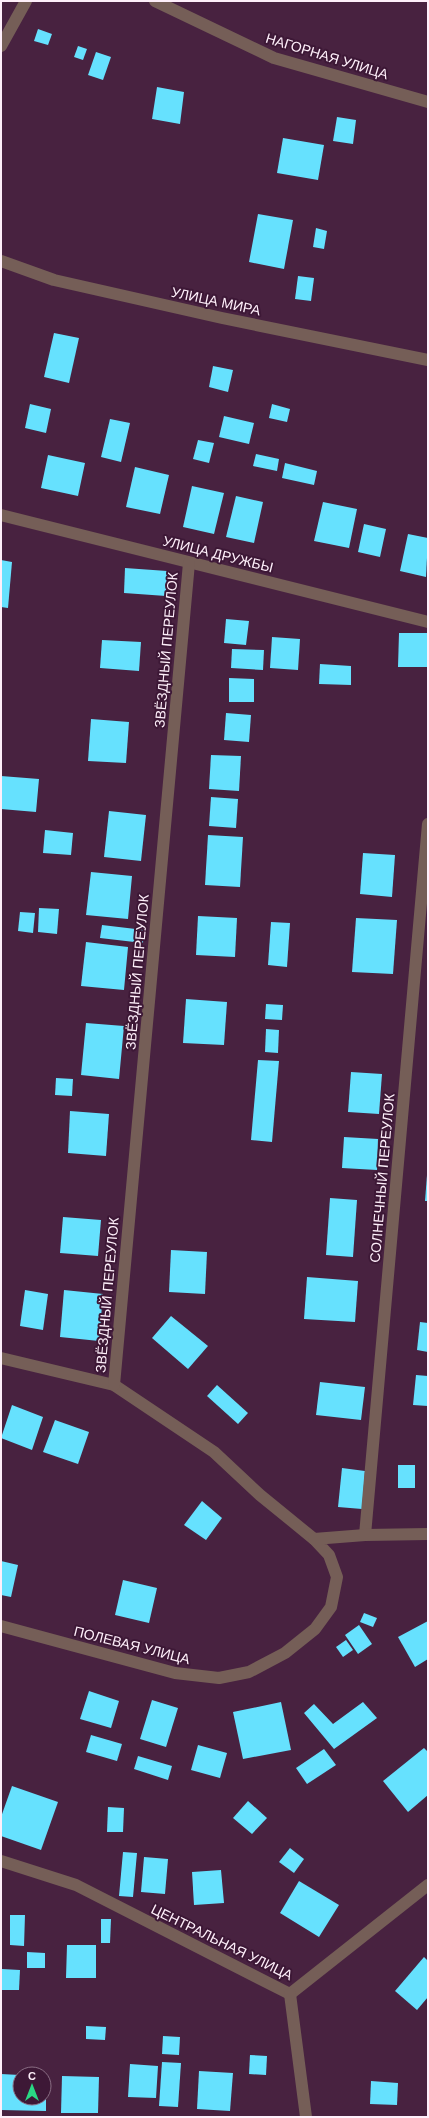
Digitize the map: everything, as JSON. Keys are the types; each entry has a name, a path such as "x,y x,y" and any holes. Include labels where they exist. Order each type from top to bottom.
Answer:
{"street":[{"path":"1,46 26,1"},
{"name":"НАГОРНАЯ УЛИЦА","path":"155,1 274,58 428,102"},
{"name":"УЛИЦА МИРА","path":"1,261 54,280 222,318 428,360"},
{"name":"УЛИЦА ДРУЖБЫ","path":"1,515 428,622"},
{"name":"ЗВЁЗДНЫЙ ПЕРЕУЛОК","path":"114,1385 189,563"},
{"name":"СОЛНЕЧНЫЙ ПЕРЕУЛОК","path":"366,1535 428,824"},
{"path":"1,1358 114,1385"},
{"name":"ПОЛЕВАЯ УЛИЦА","path":"1,1626 175,1673 219,1678 249,1672 285,1653 315,1629 331,1607 338,1577 330,1555 314,1539 260,1495 214,1452 114,1385"},
{"path":"314,1539 366,1535 428,1534"},
{"name":"ЦЕНТРАЛЬНАЯ УЛИЦА","path":"1,1861 76,1885 290,1994 428,1884"},
{"path":"290,1994 306,2117"}],"building":[{"path":"38,29 52,34 48,45 34,41"},
{"path":"78,46 87,49 83,60 74,57"},
{"path":"96,52 111,57 103,80 88,75"},
{"path":"157,87 184,92 180,124 152,119"},
{"path":"337,117 356,120 353,144 333,141"},
{"path":"283,138 324,145 318,180 277,173"},
{"path":"258,214 293,220 284,269 249,262"},
{"path":"316,228 327,231 324,249 313,247"},
{"path":"298,276 314,278 311,301 295,299"},
{"path":"54,333 79,338 69,383 44,377"},
{"path":"213,366 233,370 228,392 209,387"},
{"path":"30,404 51,409 46,433 25,428"},
{"path":"272,404 290,409 287,422 269,418"},
{"path":"224,416 254,423 249,444 219,437"},
{"path":"110,419 130,423 121,462 101,457"},
{"path":"198,440 214,443 209,463 193,459"},
{"path":"256,454 279,459 277,471 253,466"},
{"path":"48,455 85,463 78,496 41,488"},
{"path":"285,463 317,471 314,485 282,478"},
{"path":"135,467 169,475 160,514 126,507"},
{"path":"192,486 224,493 214,534 183,527"},
{"path":"236,496 263,502 254,543 226,537"},
{"path":"323,502 357,509 349,548 314,541"},
{"path":"364,524 386,529 380,557 358,552"},
{"path":"408,534 428,538 426,577 400,571"},
{"path":"1,560 12,562 8,608 1,607"},
{"path":"125,568 167,571 166,596 124,593"},
{"path":"226,619 249,621 246,645 224,643"},
{"path":"399,633 428,633 427,667 398,667"},
{"path":"272,637 300,639 298,670 270,668"},
{"path":"102,640 141,642 139,671 100,668"},
{"path":"232,649 264,650 263,670 231,668"},
{"path":"320,664 351,666 351,685 319,684"},
{"path":"229,678 254,679 254,702 229,702"},
{"path":"226,713 251,715 249,742 224,740"},
{"path":"91,719 129,722 126,763 88,761"},
{"path":"211,755 241,756 239,791 209,789"},
{"path":"1,776 39,779 36,812 1,809"},
{"path":"211,797 238,799 236,828 209,826"},
{"path":"109,811 146,815 141,861 104,857"},
{"path":"45,830 73,833 71,855 43,853"},
{"path":"208,835 243,837 240,887 205,885"},
{"path":"363,853 395,855 392,897 360,894"},
{"path":"91,872 132,876 128,919 86,915"},
{"path":"39,908 59,909 57,934 38,932"},
{"path":"20,912 35,913 33,933 18,931"},
{"path":"198,916 237,918 235,957 196,955"},
{"path":"356,918 397,920 393,974 352,972"},
{"path":"271,922 290,923 287,967 268,965"},
{"path":"102,925 144,930 143,943 100,938"},
{"path":"86,942 128,947 124,990 81,986"},
{"path":"186,999 227,1002 224,1045 183,1043"},
{"path":"266,1004 283,1005 282,1020 265,1019"},
{"path":"86,1023 124,1026 119,1079 81,1075"},
{"path":"266,1029 279,1030 278,1053 265,1052"},
{"path":"258,1060 279,1061 272,1142 251,1140"},
{"path":"351,1072 382,1074 379,1114 348,1112"},
{"path":"56,1078 73,1079 72,1096 55,1095"},
{"path":"70,1111 109,1114 106,1156 68,1153"},
{"path":"344,1137 378,1139 377,1170 342,1168"},
{"path":"427,1175 428,1201 425,1201"},
{"path":"330,1198 357,1200 353,1257 326,1255"},
{"path":"63,1217 101,1220 98,1256 60,1253"},
{"path":"171,1250 207,1252 205,1294 169,1292"},
{"path":"307,1277 358,1281 355,1322 304,1319"},
{"path":"25,1290 48,1294 43,1330 20,1326"},
{"path":"64,1290 103,1294 99,1341 60,1337"},
{"path":"171,1316 208,1346 188,1369 152,1338"},
{"path":"420,1322 428,1323 428,1352 417,1350"},
{"path":"416,1375 428,1376 428,1406 413,1405"},
{"path":"320,1382 365,1387 361,1420 316,1415"},
{"path":"217,1385 248,1413 238,1424 207,1396"},
{"path":"12,1405 43,1417 32,1450 1,1438"},
{"path":"55,1420 89,1432 78,1464 43,1452"},
{"path":"398,1465 415,1465 415,1488 398,1488"},
{"path":"342,1468 365,1471 362,1509 338,1507"},
{"path":"202,1501 222,1518 206,1540 184,1525"},
{"path":"1,1561 18,1565 11,1597 1,1595"},
{"path":"123,1580 157,1588 149,1623 115,1615"},
{"path":"364,1613 377,1618 373,1627 360,1622"},
{"path":"428,1621 428,1659 415,1667 398,1637"},
{"path":"359,1625 372,1644 358,1654 345,1635"},
{"path":"346,1640 353,1650 343,1657 336,1647"},
{"path":"89,1691 119,1701 111,1728 80,1719"},
{"path":"152,1700 178,1708 166,1747 140,1739"},
{"path":"281,1702 291,1750 243,1759 233,1712"},
{"path":"363,1702 377,1718 334,1749 304,1713 314,1704 333,1724"},
{"path":"91,1735 122,1744 117,1761 86,1752"},
{"path":"198,1745 227,1753 220,1778 191,1770"},
{"path":"424,1748 428,1752 428,1795 408,1812 383,1781"},
{"path":"324,1749 336,1765 307,1784 296,1768"},
{"path":"138,1756 172,1766 168,1780 134,1769"},
{"path":"12,1786 58,1802 41,1850 1,1836 1,1817"},
{"path":"248,1801 267,1818 252,1834 233,1818"},
{"path":"108,1807 124,1808 123,1832 107,1832"},
{"path":"290,1848 304,1859 294,1873 279,1862"},
{"path":"123,1852 137,1853 133,1897 119,1896"},
{"path":"144,1857 168,1859 165,1894 141,1892"},
{"path":"221,1870 224,1903 194,1905 192,1872"},
{"path":"299,1881 339,1905 319,1937 280,1913"},
{"path":"10,1915 25,1915 24,1946 10,1945"},
{"path":"101,1919 111,1919 110,1943 101,1943"},
{"path":"67,1945 96,1945 96,1978 66,1978"},
{"path":"27,1952 45,1953 45,1968 27,1968"},
{"path":"424,1957 428,1961 428,1997 417,2010 395,1991"},
{"path":"2,1969 20,1970 19,1990 1,1990"},
{"path":"86,2026 106,2027 105,2040 86,2039"},
{"path":"163,2036 180,2037 179,2055 162,2054"},
{"path":"250,2055 267,2056 266,2075 249,2074"},
{"path":"162,2062 181,2063 178,2107 159,2106"},
{"path":"130,2064 158,2066 156,2098 128,2097"},
{"path":"199,2071 233,2073 230,2111 197,2109"},
{"path":"1,2074 12,2075 12,2106 46,2106 46,2111 1,2110"},
{"path":"62,2076 99,2077 98,2113 61,2113"},
{"path":"371,2081 398,2083 397,2105 370,2104"}]}
